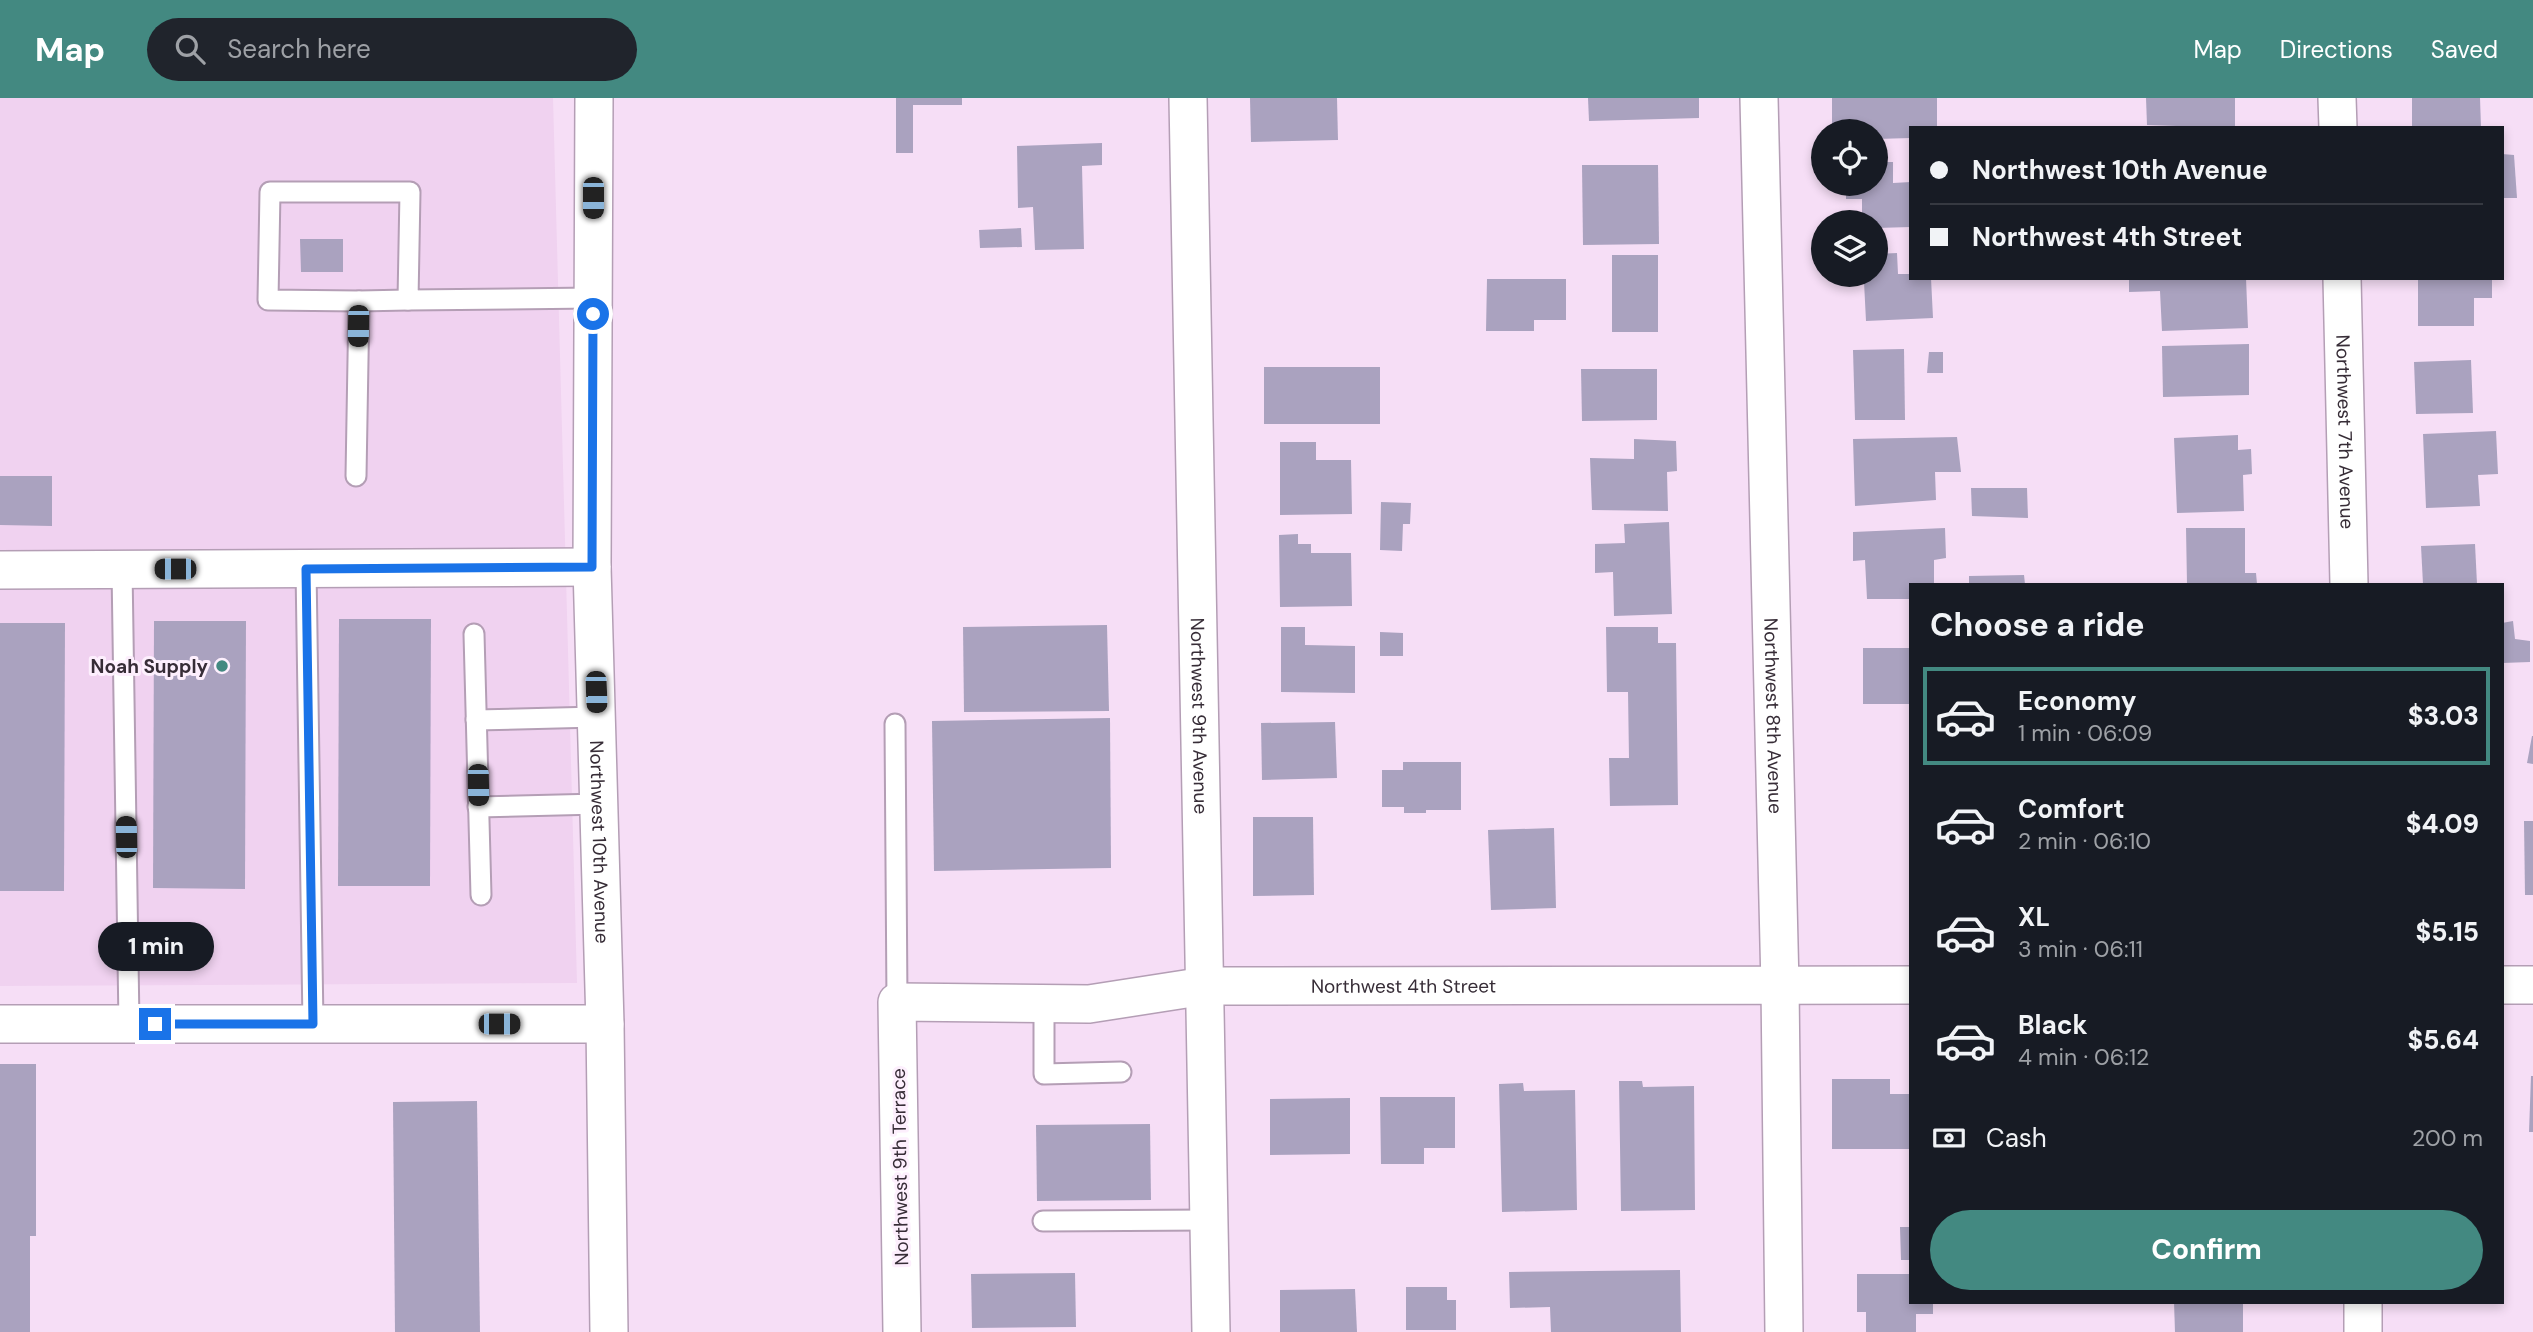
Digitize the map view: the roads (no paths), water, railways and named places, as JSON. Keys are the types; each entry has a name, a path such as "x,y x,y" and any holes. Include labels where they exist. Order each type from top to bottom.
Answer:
{"street":[{"name":"Northwest 10th Avenue","path":"594,98 592,567 606,1024 609,1332"},
{"name":"Northwest 9th Avenue","path":"1188,98 1211,1332"},
{"name":"Northwest 8th Avenue","path":"1759,98 1780,986 1784,1332"},
{"path":"2337,98 2338,126"},
{"name":"Northwest 7th Avenue","path":"2342,280 2349,583"},
{"path":"0,570 592,567"},
{"name":"Northwest 4th Street","path":"897,1002 1089,1004 1205,986 1909,985"},
{"path":"2504,985 2533,985"},
{"name":"Northwest 9th Terrace","path":"897,1002 902,1332"},
{"path":"0,1024 606,1024"},
{"path":"2363,1304 2364,1332"}],"lane":[{"path":"408,300 410,192 270,192 268,300 359,301 593,298"},
{"path":"356,476 359,301"},
{"path":"122,569 129,1024"},
{"path":"306,569 313,1024"},
{"path":"474,634 481,895"},
{"path":"476,720 597,717"},
{"path":"895,724 897,1002"},
{"path":"478,807 599,804"},
{"path":"1044,1004 1044,1074 1121,1072"},
{"path":"1043,1221 1209,1220"}],"place":[{"name":"Noah Supply","path":"222,666"}]}
